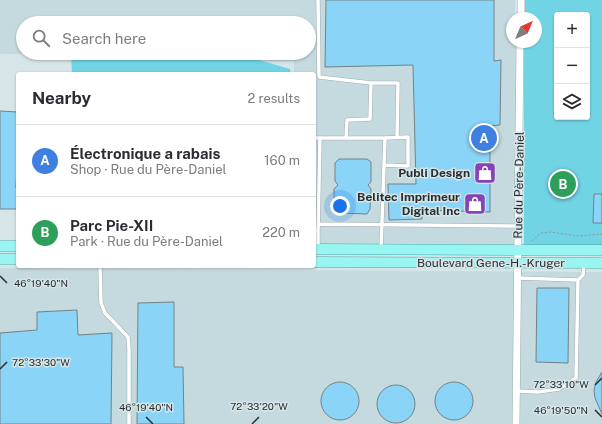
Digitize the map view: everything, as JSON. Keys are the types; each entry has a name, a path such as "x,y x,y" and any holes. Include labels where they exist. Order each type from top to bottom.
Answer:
{"main road":[{"path":"0,246 16,246"},
{"name":"Boulevard Gene-H.-Kruger","path":"316,249 602,250"},
{"path":"0,259 16,259"},
{"name":"Boulevard Gene-H.-Kruger","path":"316,262 602,263"}],"street":[{"path":"521,0 521,12"},
{"name":"Rue du Père-Daniel","path":"516,424 520,48"},
{"path":"381,249 381,263"}],"lane":[{"path":"318,0 318,77 371,83 398,83 397,137"},
{"path":"346,138 347,120 370,119 371,83"},
{"path":"316,138 408,137 408,166 384,165"},
{"path":"316,249 320,138"},
{"path":"381,249 385,138"},
{"path":"318,224 518,226"},
{"path":"516,391 538,392 559,389 576,378 578,280 583,275 584,263"},
{"path":"100,268 101,303 105,313 128,337 129,424"},
{"path":"518,278 578,280"}],"path":[{"path":"518,250 533,241 541,233 550,232 578,236 602,234"}],"shaded area":[{"path":"0,0 515,0 515,12 506,12 506,48 516,48 517,250 316,247 316,72 294,72 294,61 261,60 316,60 316,16 16,16 16,54 0,54"},
{"path":"525,0 602,0 602,252 524,252 524,48 542,48 542,12 524,12"},
{"path":"71,60 259,60 290,69 291,72 72,72"},
{"path":"0,268 602,272 602,424 0,424"}],"building":[{"path":"326,0 494,0 494,61 501,60 500,125 490,126 490,212 422,210 422,219 389,220 388,184 416,184 413,65 325,67"},
{"path":"0,111 16,112 16,209 0,209"},
{"path":"339,159 367,159 371,162 371,182 368,185 371,189 370,209 367,214 338,213 334,209 334,189 338,185 335,181 335,163"},
{"path":"594,194 602,194 602,223 593,223"},
{"path":"537,288 569,288 568,363 536,362"},
{"path":"174,302 174,367 183,367 184,424 137,424 138,303"},
{"path":"77,310 78,335 112,333 111,424 0,424 0,333 37,330 37,312"},
{"path":"602,372 602,414 595,398 594,390 596,382"},
{"path":"336,382 344,382 351,385 356,390 359,401 356,412 351,417 344,420 336,420 329,417 324,412 321,405 321,397 324,390 329,385"},
{"path":"450,382 458,382 465,385 470,390 473,401 470,412 465,417 458,420 450,420 443,417 438,412 435,405 435,397 438,390 443,385"},
{"path":"392,385 400,385 407,388 412,393 415,404 412,415 407,420 400,423 392,423 385,420 380,415 377,408 377,400 380,393 385,388"}],"place":[{"name":"Électronique a rabais","path":"484,138"},
{"name":"Publi Design","path":"485,173"},
{"name":"Parc Pie-XII","path":"563,184"},
{"name":"Belitec Imprimeur Digital Inc","path":"475,204"}]}
